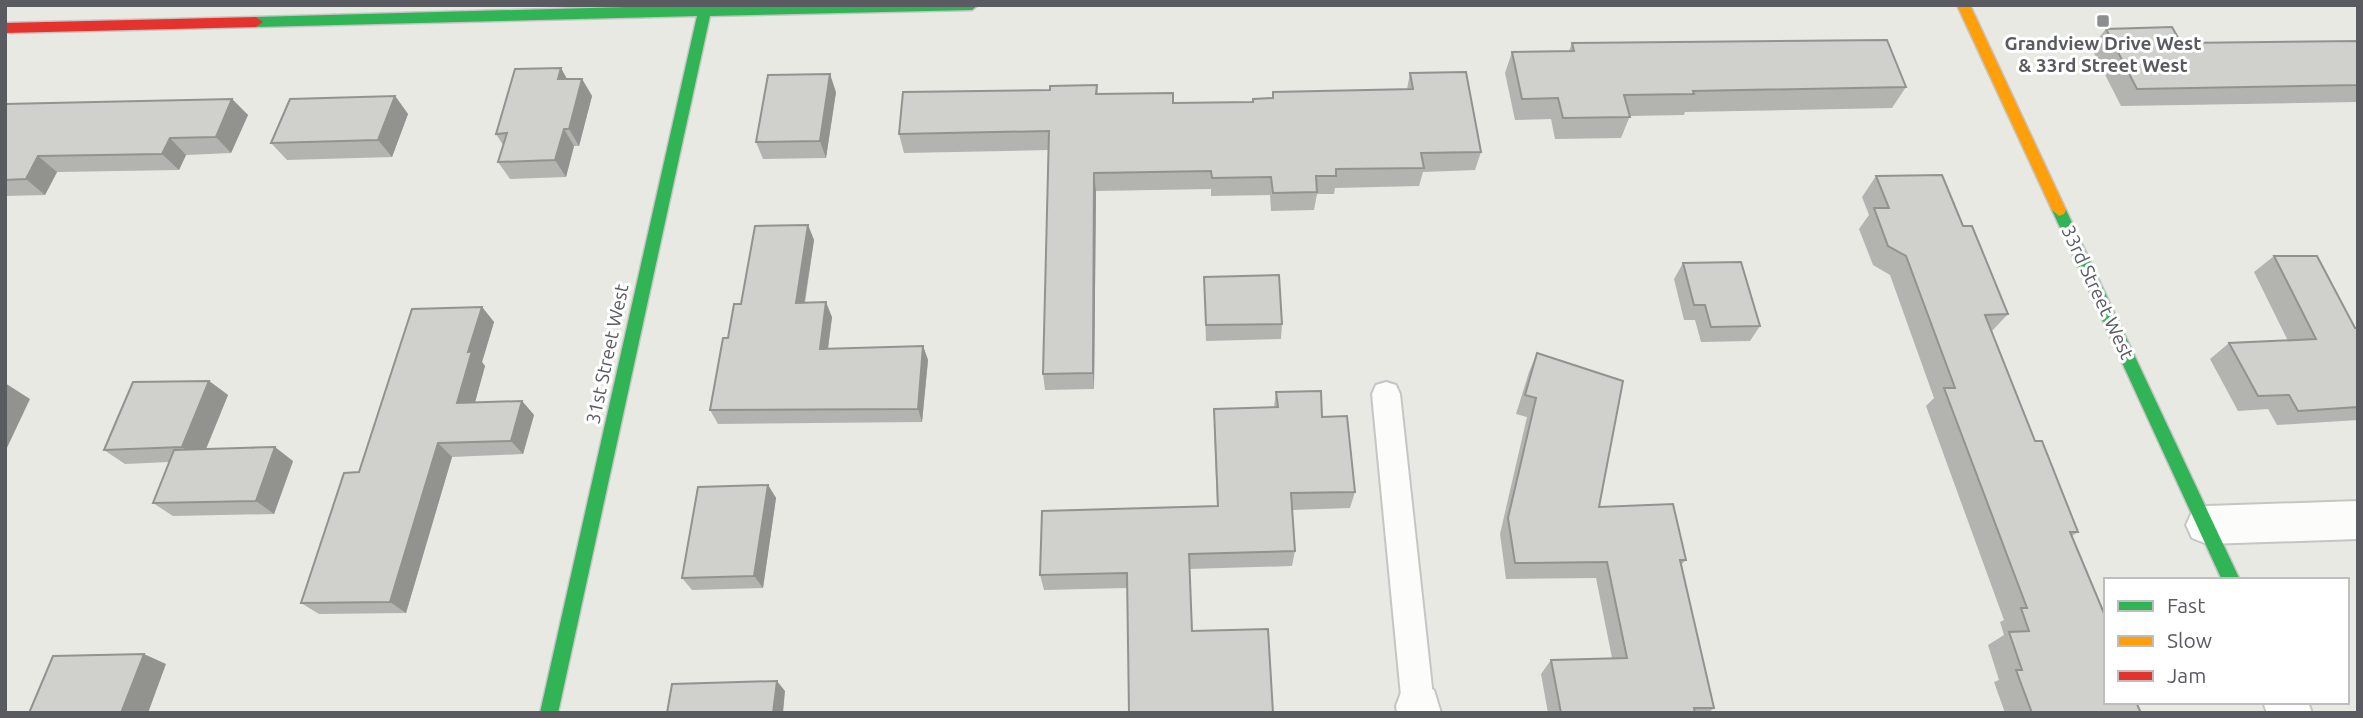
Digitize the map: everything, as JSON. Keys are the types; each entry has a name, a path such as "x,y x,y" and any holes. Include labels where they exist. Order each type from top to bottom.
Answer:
{"street":[{"path":"5,27 230,14 972,5"},
{"name":"33rd Street West","path":"1963,5 2230,578"},
{"name":"31st Street West","path":"549,713 705,8"},
{"path":"2207,525 2358,520"}],"lane":[{"path":"1386,394 1419,709"}],"building":[{"path":"2172,27 2181,43 2358,41 2358,85 2137,89 2106,29"},
{"path":"1887,40 1906,87 1624,95 1630,117 1563,118 1558,98 1522,99 1512,52 1574,51 1572,43"},
{"path":"561,68 558,79 582,79 569,129 564,129 555,160 498,162 507,133 496,134 515,69"},
{"path":"1466,72 1481,152 1421,153 1424,168 1336,169 1336,176 1316,176 1317,192 1273,193 1271,177 1212,178 1211,171 1094,173 1093,373 1043,374 1049,131 899,134 903,92 1050,90 1050,86 1097,85 1096,94 1173,93 1173,103 1253,102 1253,99 1273,98 1273,92 1413,89 1410,73"},
{"path":"830,74 820,141 756,142 768,75"},
{"path":"395,96 378,140 271,143 290,99"},
{"path":"232,99 216,137 170,138 162,154 38,156 26,179 5,180 5,104"},
{"path":"1942,175 1963,226 1972,226 2008,314 1985,315 2035,441 2042,441 2078,532 2070,532 2104,613 2104,704 2137,704 2141,713 2032,713 2016,670 2022,670 2009,632 2029,631 2021,608 2027,608 1944,388 1955,388 1906,256 1888,246 1874,208 1889,208 1876,176"},
{"path":"808,225 796,303 826,302 820,349 923,346 918,409 710,410 723,338 728,338 734,304 741,304 755,226"},
{"path":"2274,256 2317,256 2355,328 2358,328 2358,407 2298,411 2289,395 2258,396 2229,343 2316,339"},
{"path":"1741,262 1760,326 1711,327 1705,305 1694,305 1683,263"},
{"path":"1279,275 1282,324 1206,325 1204,277"},
{"path":"482,307 468,352 472,351 457,403 522,401 511,441 438,443 390,602 301,603 344,473 359,472 412,309"},
{"path":"1537,353 1623,381 1599,507 1673,504 1686,560 1680,560 1714,708 1694,708 1695,713 1561,713 1551,660 1627,658 1607,562 1515,563 1508,518 1536,398 1525,395"},
{"path":"209,381 182,447 104,450 133,382"},
{"path":"1321,391 1322,417 1347,416 1355,492 1291,493 1295,551 1189,554 1192,631 1268,629 1273,713 1129,713 1127,573 1040,575 1042,511 1218,506 1214,409 1278,407 1276,392"},
{"path":"275,447 256,501 153,503 174,450"},
{"path":"768,485 754,576 682,578 698,487"},
{"path":"144,654 121,713 29,713 53,656"},
{"path":"777,681 773,713 667,713 672,684"}],"traffic: fast":[{"path":"549,713 706,5"},
{"path":"256,22 972,5"},
{"path":"2059,210 2230,578"}],"traffic: slow":[{"path":"1963,5 2059,210"}],"traffic: jam":[{"path":"5,28 256,22"}],"place":[{"name":"Grandview Drive West & 33rd Street West","path":"2103,21"}]}
